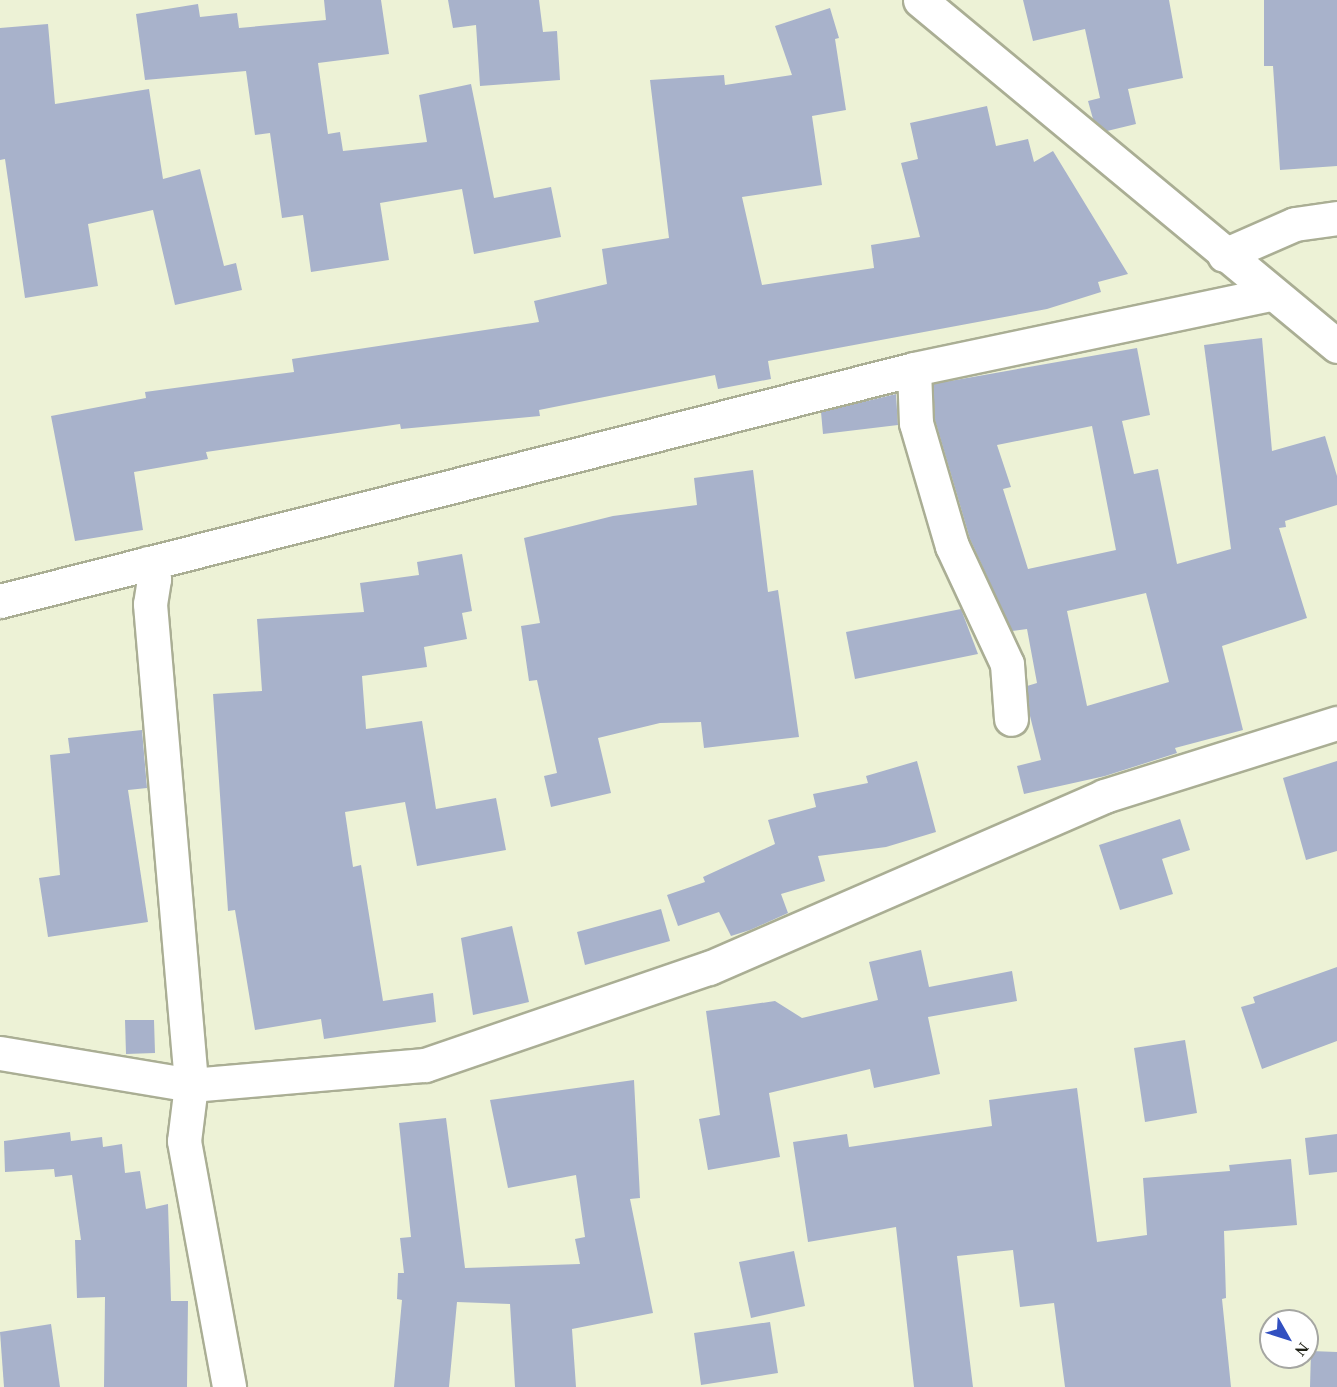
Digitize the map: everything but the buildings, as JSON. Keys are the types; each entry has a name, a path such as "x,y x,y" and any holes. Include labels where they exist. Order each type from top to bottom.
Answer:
{"street":[{"path":"920,0 1270,294 1337,346"},
{"path":"1224,255 1295,224 1337,218"},
{"path":"0,601 914,369 1270,294"},
{"path":"914,369 916,423 952,546 1007,664 1011,719"},
{"path":"148,562 154,579 150,604 190,1085 184,1141 229,1387"},
{"path":"0,1053 190,1085 425,1065 709,968 1104,796 1337,723"}]}
